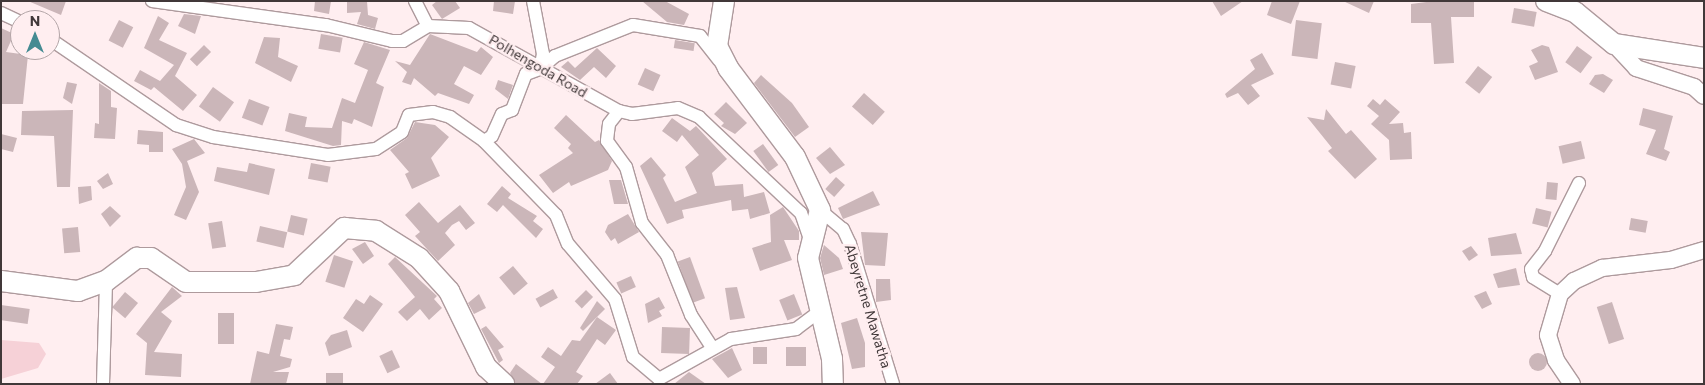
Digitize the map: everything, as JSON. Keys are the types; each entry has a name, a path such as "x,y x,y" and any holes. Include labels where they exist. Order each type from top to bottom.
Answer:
{"main road":[{"path":"724,1 717,46 728,68 795,156 820,210 810,239 808,258 833,384"},
{"path":"1546,1 1575,12 1614,44 1704,58"},
{"path":"1,281 78,291 106,281 137,258 151,258 186,282 256,282 294,275 344,228 376,232 419,258 449,291 486,367 504,384"}],"street":[{"path":"152,1 326,25 392,41 403,40 428,26 415,1"},
{"path":"533,1 543,54 540,69"},
{"path":"484,141 492,136 502,114 512,110 526,74 540,69 555,56 633,25 700,36 710,53 728,68"},
{"name":"Polhengoda Road","path":"428,26 469,28 492,37 540,69 619,111 632,114 678,108 699,116 801,212 810,239"},
{"path":"1614,44 1636,68 1694,87 1704,96"},
{"path":"60,46 176,125 213,137 328,155 376,149 402,132 409,115 433,112 450,117 484,141 556,215 568,244 615,299 633,357 659,379 712,347 731,339 796,329 820,311"},
{"path":"619,111 609,124 607,141 626,167 642,223 666,255 691,315 712,347"},
{"path":"1560,294 1533,277 1531,269 1545,251 1579,183"},
{"name":"Abeyretne Mawatha","path":"820,210 843,229 850,244 893,384"},
{"path":"1572,384 1556,360 1548,335 1560,294 1574,281 1602,268 1671,260 1704,250"},
{"path":"103,384 106,281"}],"shaded area":[{"path":"1,340 39,343 46,354 38,368 1,379"}],"building":[{"path":"28,1 66,1 61,15 60,10 49,10"},
{"path":"315,1 331,1 329,14 314,11"},
{"path":"347,1 367,1 368,15 378,18 375,29 357,24 361,12 347,13"},
{"path":"437,1 455,1 460,8 442,19 432,5"},
{"path":"494,1 515,1 513,14 493,11"},
{"path":"642,1 665,1 689,14 684,25 667,22"},
{"path":"1212,1 1243,1 1221,16"},
{"path":"1272,1 1300,1 1291,24 1267,15"},
{"path":"1343,1 1374,1 1369,13"},
{"path":"1434,1 1474,1 1474,17 1451,17 1454,63 1434,64 1431,23 1411,23 1411,4"},
{"path":"1514,8 1537,12 1534,27 1511,23"},
{"path":"184,14 201,16 195,34 178,26"},
{"path":"158,16 169,23 159,40 187,53 175,76 197,95 183,111 154,87 151,90 134,81 140,70 160,81 174,65 144,48"},
{"path":"119,20 133,27 123,48 109,40"},
{"path":"1296,20 1322,23 1317,59 1292,56"},
{"path":"1,28 10,32 10,43 6,52 10,53 10,60 27,60 23,104 1,104"},
{"path":"321,34 343,38 340,53 318,49"},
{"path":"430,34 477,52 481,47 493,57 481,75 464,66 454,84 474,95 469,104 438,93 435,96 414,78 411,85 402,82 407,72 395,61 410,65"},
{"path":"264,37 280,38 278,57 298,66 291,82 255,63"},
{"path":"675,40 695,43 694,51 674,48"},
{"path":"364,42 390,50 376,83 384,87 372,127 354,119 352,124 342,121 341,145 333,146 285,131 289,113 307,117 305,127 332,128 342,98 355,103 368,70 354,64"},
{"path":"204,45 211,52 197,66 190,59"},
{"path":"1542,45 1549,47 1558,72 1535,80 1529,66 1538,62 1531,50"},
{"path":"1577,46 1592,57 1581,73 1565,62"},
{"path":"597,48 616,66 606,78 594,67 580,80 561,67 568,61 575,68"},
{"path":"1262,53 1274,74 1251,85 1260,96 1248,105 1238,93 1227,98 1225,94 1255,69 1250,60"},
{"path":"1335,62 1356,66 1351,89 1331,85"},
{"path":"1478,66 1492,77 1479,94 1465,83"},
{"path":"645,68 661,75 653,91 638,84"},
{"path":"1603,74 1613,80 1604,93 1589,84 1595,75"},
{"path":"761,75 792,103 809,127 795,137 754,83"},
{"path":"498,80 513,85 508,99 495,89"},
{"path":"67,82 77,84 72,104 63,98"},
{"path":"99,83 111,91 111,107 117,108 115,139 94,138 95,123 99,124"},
{"path":"213,87 234,102 220,122 199,106"},
{"path":"864,93 885,112 873,125 852,106"},
{"path":"249,99 270,107 262,126 242,118"},
{"path":"1373,99 1380,105 1385,99 1400,112 1389,124 1403,123 1404,133 1411,132 1412,159 1390,160 1389,140 1371,124 1379,116 1367,106"},
{"path":"726,102 747,123 735,134 721,126 724,123 714,114"},
{"path":"1643,108 1673,116 1664,149 1670,152 1666,161 1646,154 1656,130 1639,125"},
{"path":"1326,109 1346,134 1351,130 1377,159 1355,179 1328,151 1332,148 1307,117 1324,120"},
{"path":"73,110 70,187 57,187 54,136 21,135 22,111"},
{"path":"566,115 595,142 599,140 612,161 608,170 571,186 569,182 553,193 539,175 573,153 568,148 571,144 554,128"},
{"path":"672,118 690,131 696,126 727,159 712,173 715,186 743,184 744,197 764,192 770,213 750,219 748,209 732,211 731,200 682,210 684,218 667,224 640,166 651,157 666,175 663,178 675,202 697,193 685,167 699,155 682,135 677,142 662,131"},
{"path":"415,122 435,125 449,137 431,158 440,176 412,189 405,174 409,172 390,150 407,138"},
{"path":"138,130 163,132 163,152 149,152 149,145 137,144"},
{"path":"1,134 17,138 13,152 1,149"},
{"path":"194,139 205,153 187,161 199,192 186,220 174,215 186,187 182,164 172,149"},
{"path":"1581,141 1585,159 1563,164 1559,146"},
{"path":"763,144 778,165 769,172 753,151"},
{"path":"830,147 845,165 830,174 816,158"},
{"path":"249,163 275,169 269,195 214,181 217,167 247,172"},
{"path":"311,163 331,167 328,183 308,179"},
{"path":"108,173 113,184 103,189 97,181"},
{"path":"836,177 845,185 834,197 825,189"},
{"path":"609,180 621,180 628,204 614,204"},
{"path":"1547,182 1558,183 1556,200 1546,199"},
{"path":"91,186 92,200 79,204 78,187"},
{"path":"502,186 511,194 508,198 537,216 533,221 543,229 536,238 503,205 497,212 487,204"},
{"path":"873,191 880,205 843,219 838,208"},
{"path":"419,202 438,223 460,205 475,223 466,230 459,221 452,225 445,233 455,245 438,261 415,236 420,232 405,215"},
{"path":"110,206 121,216 110,227 101,214"},
{"path":"783,207 799,231 799,240 784,240 792,260 760,271 752,248 771,242 770,215"},
{"path":"1536,208 1552,212 1548,227 1532,224"},
{"path":"628,214 639,232 618,244 615,238 611,241 605,232 608,225"},
{"path":"291,215 308,219 304,235 287,232"},
{"path":"1631,218 1648,221 1646,233 1629,230"},
{"path":"222,221 226,247 212,249 208,223"},
{"path":"260,226 287,232 284,248 256,242"},
{"path":"78,227 80,252 64,253 62,228"},
{"path":"861,232 888,233 885,266 865,265"},
{"path":"1516,233 1522,254 1491,256 1488,238"},
{"path":"365,242 374,256 363,264 352,249"},
{"path":"824,245 839,258 843,269 824,275 820,258"},
{"path":"1471,246 1478,255 1469,261 1462,251"},
{"path":"334,255 353,261 344,288 325,282"},
{"path":"395,257 437,296 434,299 442,308 429,320 420,309 407,321 398,312 415,297 388,264"},
{"path":"690,257 705,298 693,303 678,261"},
{"path":"513,266 528,284 514,295 499,278"},
{"path":"1516,268 1520,285 1498,288 1493,274"},
{"path":"631,276 636,287 621,293 616,283"},
{"path":"876,279 890,279 891,300 876,302"},
{"path":"172,287 182,296 161,312 172,321 154,352 182,354 181,377 145,375 147,343 136,334"},
{"path":"737,287 745,318 730,320 725,288"},
{"path":"553,289 558,298 540,307 536,299"},
{"path":"586,290 593,297 582,308 575,301"},
{"path":"1486,291 1492,304 1482,309 1474,296"},
{"path":"125,292 138,303 125,318 112,307"},
{"path":"479,294 486,308 474,314 468,303"},
{"path":"794,294 802,314 787,320 779,300"},
{"path":"370,295 383,304 363,332 343,318 356,299 364,304"},
{"path":"659,297 665,308 659,311 662,316 648,323 645,304"},
{"path":"597,301 605,309 583,331 580,328"},
{"path":"1612,302 1624,339 1609,344 1597,307"},
{"path":"1,305 30,309 28,324 1,320"},
{"path":"218,313 234,313 234,344 218,344"},
{"path":"597,317 616,330 605,345 597,339 576,372 583,376 577,384 543,384 555,367 541,357 548,347 561,356 572,340 580,341"},
{"path":"857,318 865,343 865,367 852,369 841,323"},
{"path":"276,324 293,327 290,340 284,339 280,356 292,359 290,367 273,372 289,372 286,384 250,384 257,351 269,354"},
{"path":"486,326 504,347 498,350 503,360 499,363 481,329"},
{"path":"662,327 690,328 689,354 661,353"},
{"path":"347,330 352,347 329,356 325,343 331,335"},
{"path":"753,347 767,347 767,364 753,364"},
{"path":"786,347 806,347 806,366 786,366"},
{"path":"732,348 742,370 728,378 712,359"},
{"path":"392,350 400,367 387,373 379,356"},
{"path":"1538,353 1544,356 1547,362 1544,368 1538,371 1532,368 1529,362 1532,356"},
{"path":"516,364 542,384 516,384 510,373"},
{"path":"689,372 706,384 674,384"},
{"path":"326,373 343,373 343,384 326,384"},
{"path":"610,373 618,384 595,384"}]}
